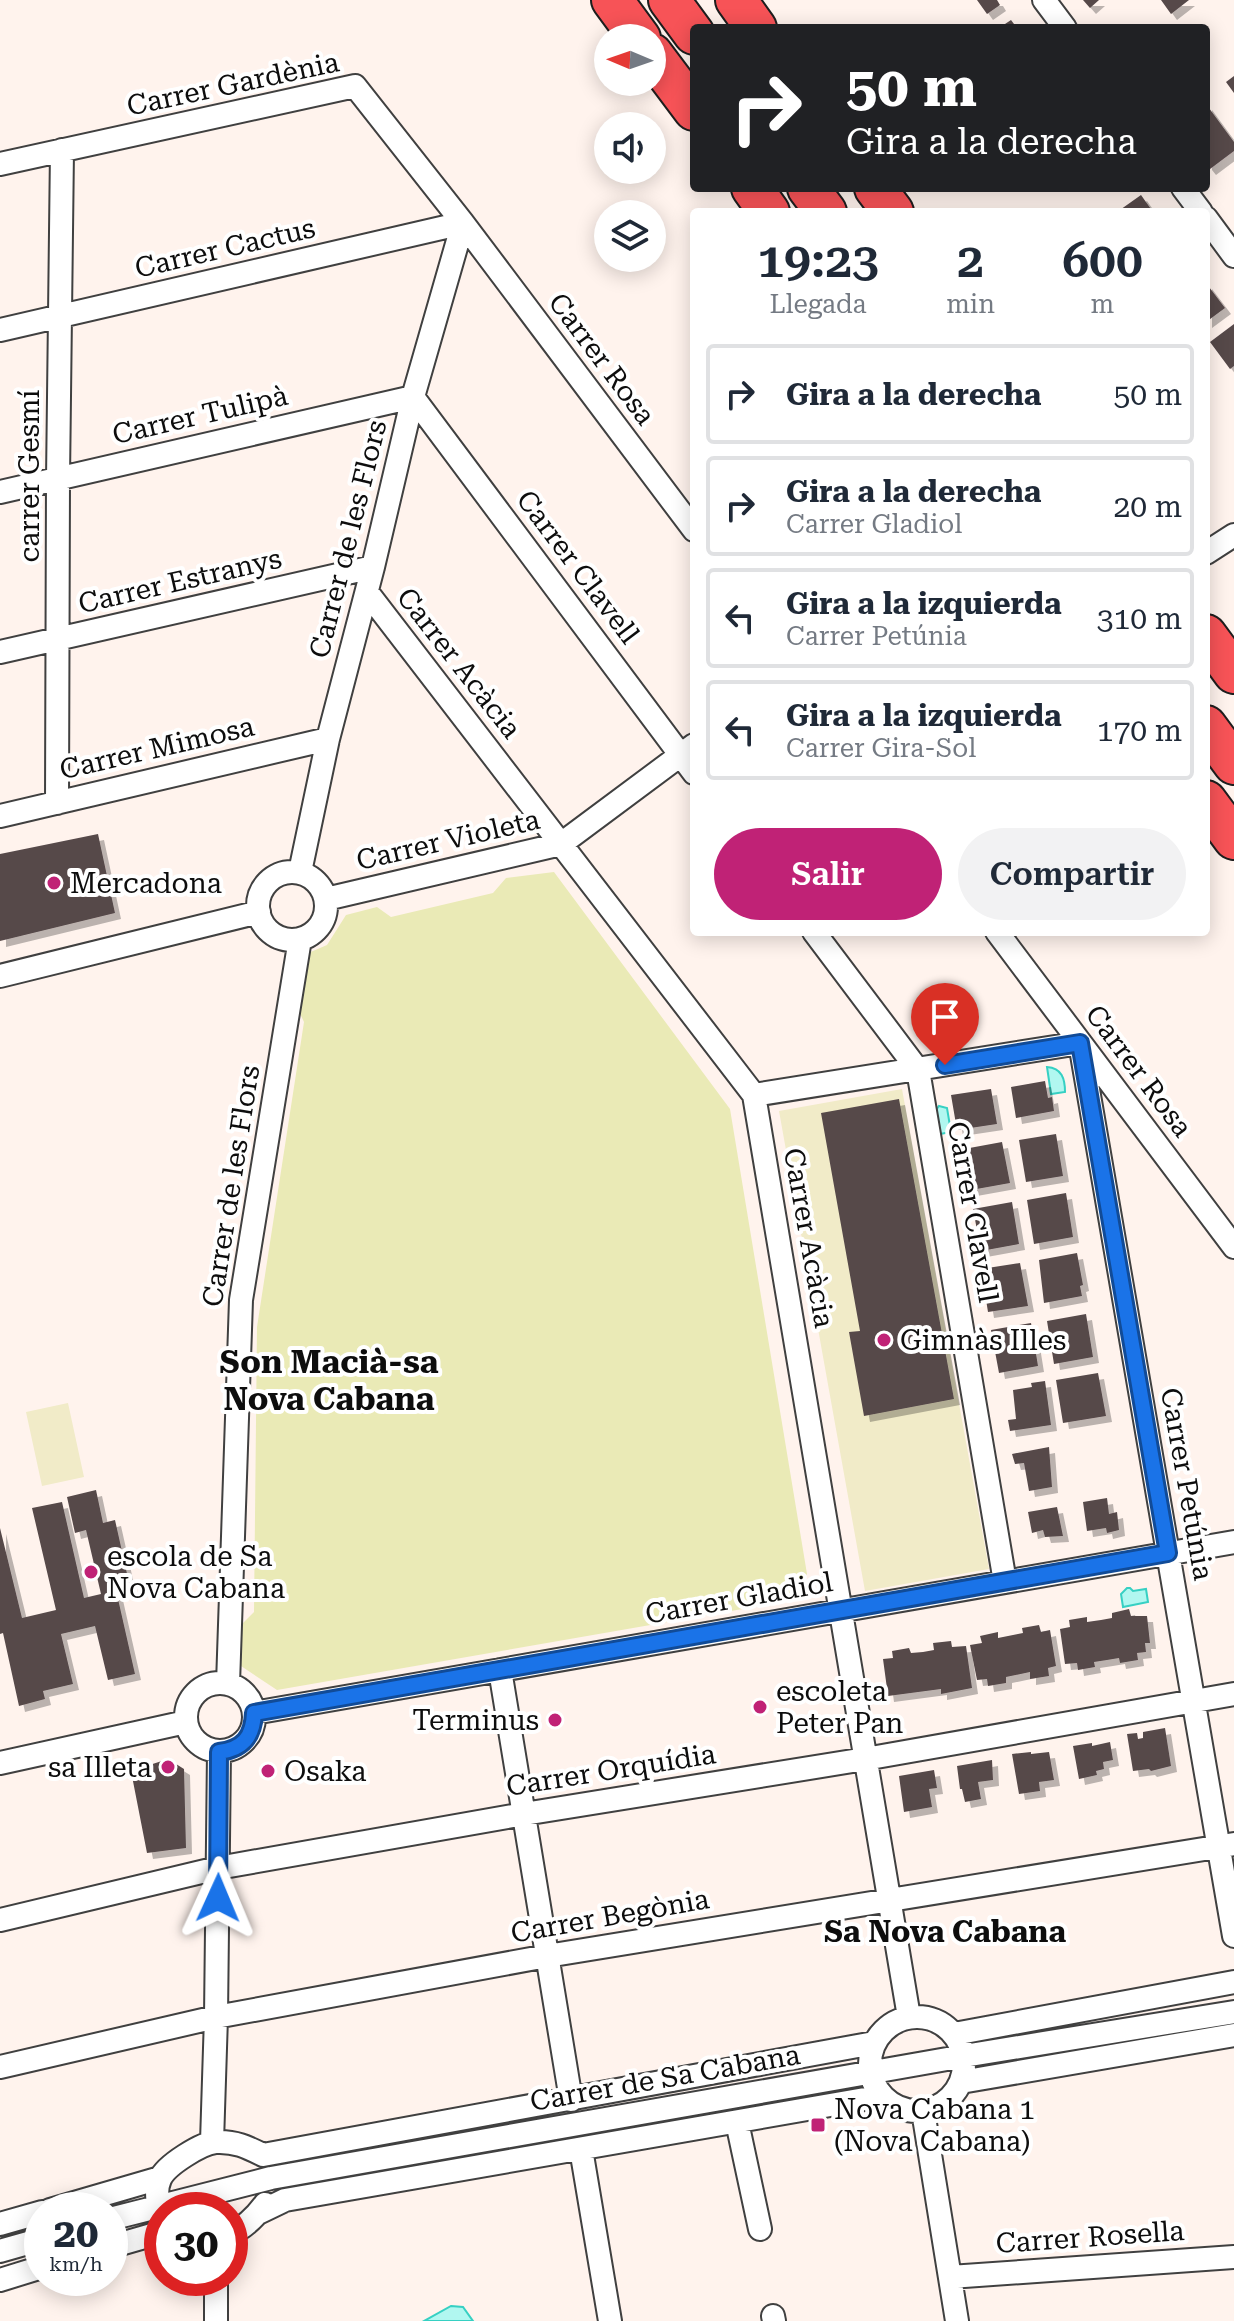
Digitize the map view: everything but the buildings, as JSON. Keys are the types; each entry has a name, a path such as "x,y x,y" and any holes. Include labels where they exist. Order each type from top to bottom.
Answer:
{"highway":[{"path":"612,0 630,24"},
{"path":"669,0 690,29"},
{"path":"736,0 753,24"},
{"path":"666,73 690,105"},
{"path":"1210,640 1234,673"},
{"path":"1210,731 1234,764"},
{"path":"1210,806 1234,839"}],"street":[{"path":"1044,0 1062,24"},
{"name":"Carrer Gardènia","path":"0,164 355,86 463,223"},
{"name":"carrer Gesmí","path":"57,803 62,150"},
{"name":"Carrer Cactus","path":"0,330 463,223"},
{"name":"Carrer de les Flors","path":"300,872 328,739 413,397 463,223"},
{"name":"Carrer Rosa","path":"463,223 690,525"},
{"path":"1210,223 1234,256"},
{"name":"Carrer Tulipà","path":"0,492 413,397"},
{"name":"Carrer Clavell","path":"413,397 687,750"},
{"path":"1210,550 1234,535"},
{"name":"Carrer Estranys","path":"0,652 373,567"},
{"name":"Carrer Acàcia","path":"367,592 754,1095 909,2017"},
{"name":"Carrer Mimosa","path":"0,816 328,739"},
{"name":"Carrer Violeta","path":"326,899 561,844 687,750"},
{"path":"288,871 300,872 314,879 326,899 325,916 319,927 311,935 300,939 281,938 271,932 259,912 261,892 267,882 288,871"},
{"path":"0,976 259,912"},
{"name":"Carrer Clavell","path":"817,936 918,1070 1005,1582"},
{"name":"Carrer Rosa","path":"1000,936 1234,1247"},
{"name":"Carrer de les Flors","path":"228,1684 241,1300 300,939"},
{"path":"754,1095 1080,1043"},
{"name":"Carrer Petúnia","path":"1080,1043 1194,1701 1226,1846 1234,1936"},
{"name":"Carrer Gladiol","path":"254,1713 1234,1542"},
{"path":"500,1670 571,2100"},
{"path":"216,1683 228,1684 243,1691 251,1701 254,1713 254,1726 249,1737 230,1751 219,1752 197,1743 186,1722 189,1704 195,1694 205,1686 216,1683"},
{"name":"Carrer Orquídia","path":"0,1920 218,1868 1234,1694"},
{"path":"0,1763 186,1722"},
{"path":"212,2142 219,1752"},
{"name":"Carrer Begònia","path":"0,2067 216,2017 547,1956 1226,1846"},
{"path":"954,2034 1234,1982"},
{"name":"Carrer de Sa Cabana","path":"224,2192 271,2178 870,2072 1234,2012"},
{"path":"921,2016 945,2025 954,2034 964,2056 961,2082 946,2101 923,2111 909,2111 895,2106 882,2096 870,2072 870,2057 874,2043 883,2031 894,2022 921,2016"},
{"path":"961,2082 1234,2035"},
{"path":"112,2192 160,2178 178,2159 212,2142 238,2142 263,2155 874,2043"},
{"path":"258,2213 285,2200 882,2096"},
{"path":"923,2111 957,2321"},
{"path":"737,2122 760,2229"},
{"path":"581,2149 610,2321"},
{"path":"248,2222 269,2198 271,2178 263,2155"},
{"path":"160,2178 160,2192"},
{"path":"0,2224 24,2217"},
{"path":"0,2251 24,2244"},
{"name":"Carrer Rosella","path":"950,2277 1234,2257"},
{"path":"0,2280 24,2273"},
{"path":"216,2296 216,2321"}],"green space":[{"path":"554,872 730,1109 807,1574 789,1601 277,1690 241,1666 241,1625 254,1612 257,1327 304,1022 295,1003 306,954 327,945 346,915 377,907 391,917 493,893 506,878"}],"shaded area":[{"name":"Gimnàs Illes","path":"902,1089 989,1569 865,1591 779,1111"},
{"path":"68,1403 84,1477 42,1486 26,1412"}],"water":[{"path":"1047,1067 1062,1075 1065,1092 1051,1094"},
{"path":"939,1106 947,1108 951,1132 940,1134 936,1110"},
{"path":"1127,1588 1133,1591 1146,1589 1148,1602 1123,1607 1121,1594"},
{"path":"451,2306 463,2307 473,2321 424,2321"}],"place":[{"name":"Mercadona","path":"54,883"},
{"name":"Gimnàs Illes","path":"884,1340"},
{"name":"escola de Sa Nova Cabana","path":"91,1572"},
{"name":"escoleta Peter Pan","path":"760,1707"},
{"name":"Terminus","path":"555,1720"},
{"name":"sa Illeta","path":"168,1767"},
{"name":"Osaka","path":"268,1771"},
{"name":"Nova Cabana 1 (Nova Cabana)","path":"818,2125"}],"district":[{"name":"Son Macià-sa Nova Cabana","path":"329,1380"},
{"name":"Sa Nova Cabana","path":"945,1931"}],"route":[{"path":"218,1898 219,1752 230,1751 249,1737 254,1726 254,1713 1168,1553 1080,1043 945,1065"}]}
